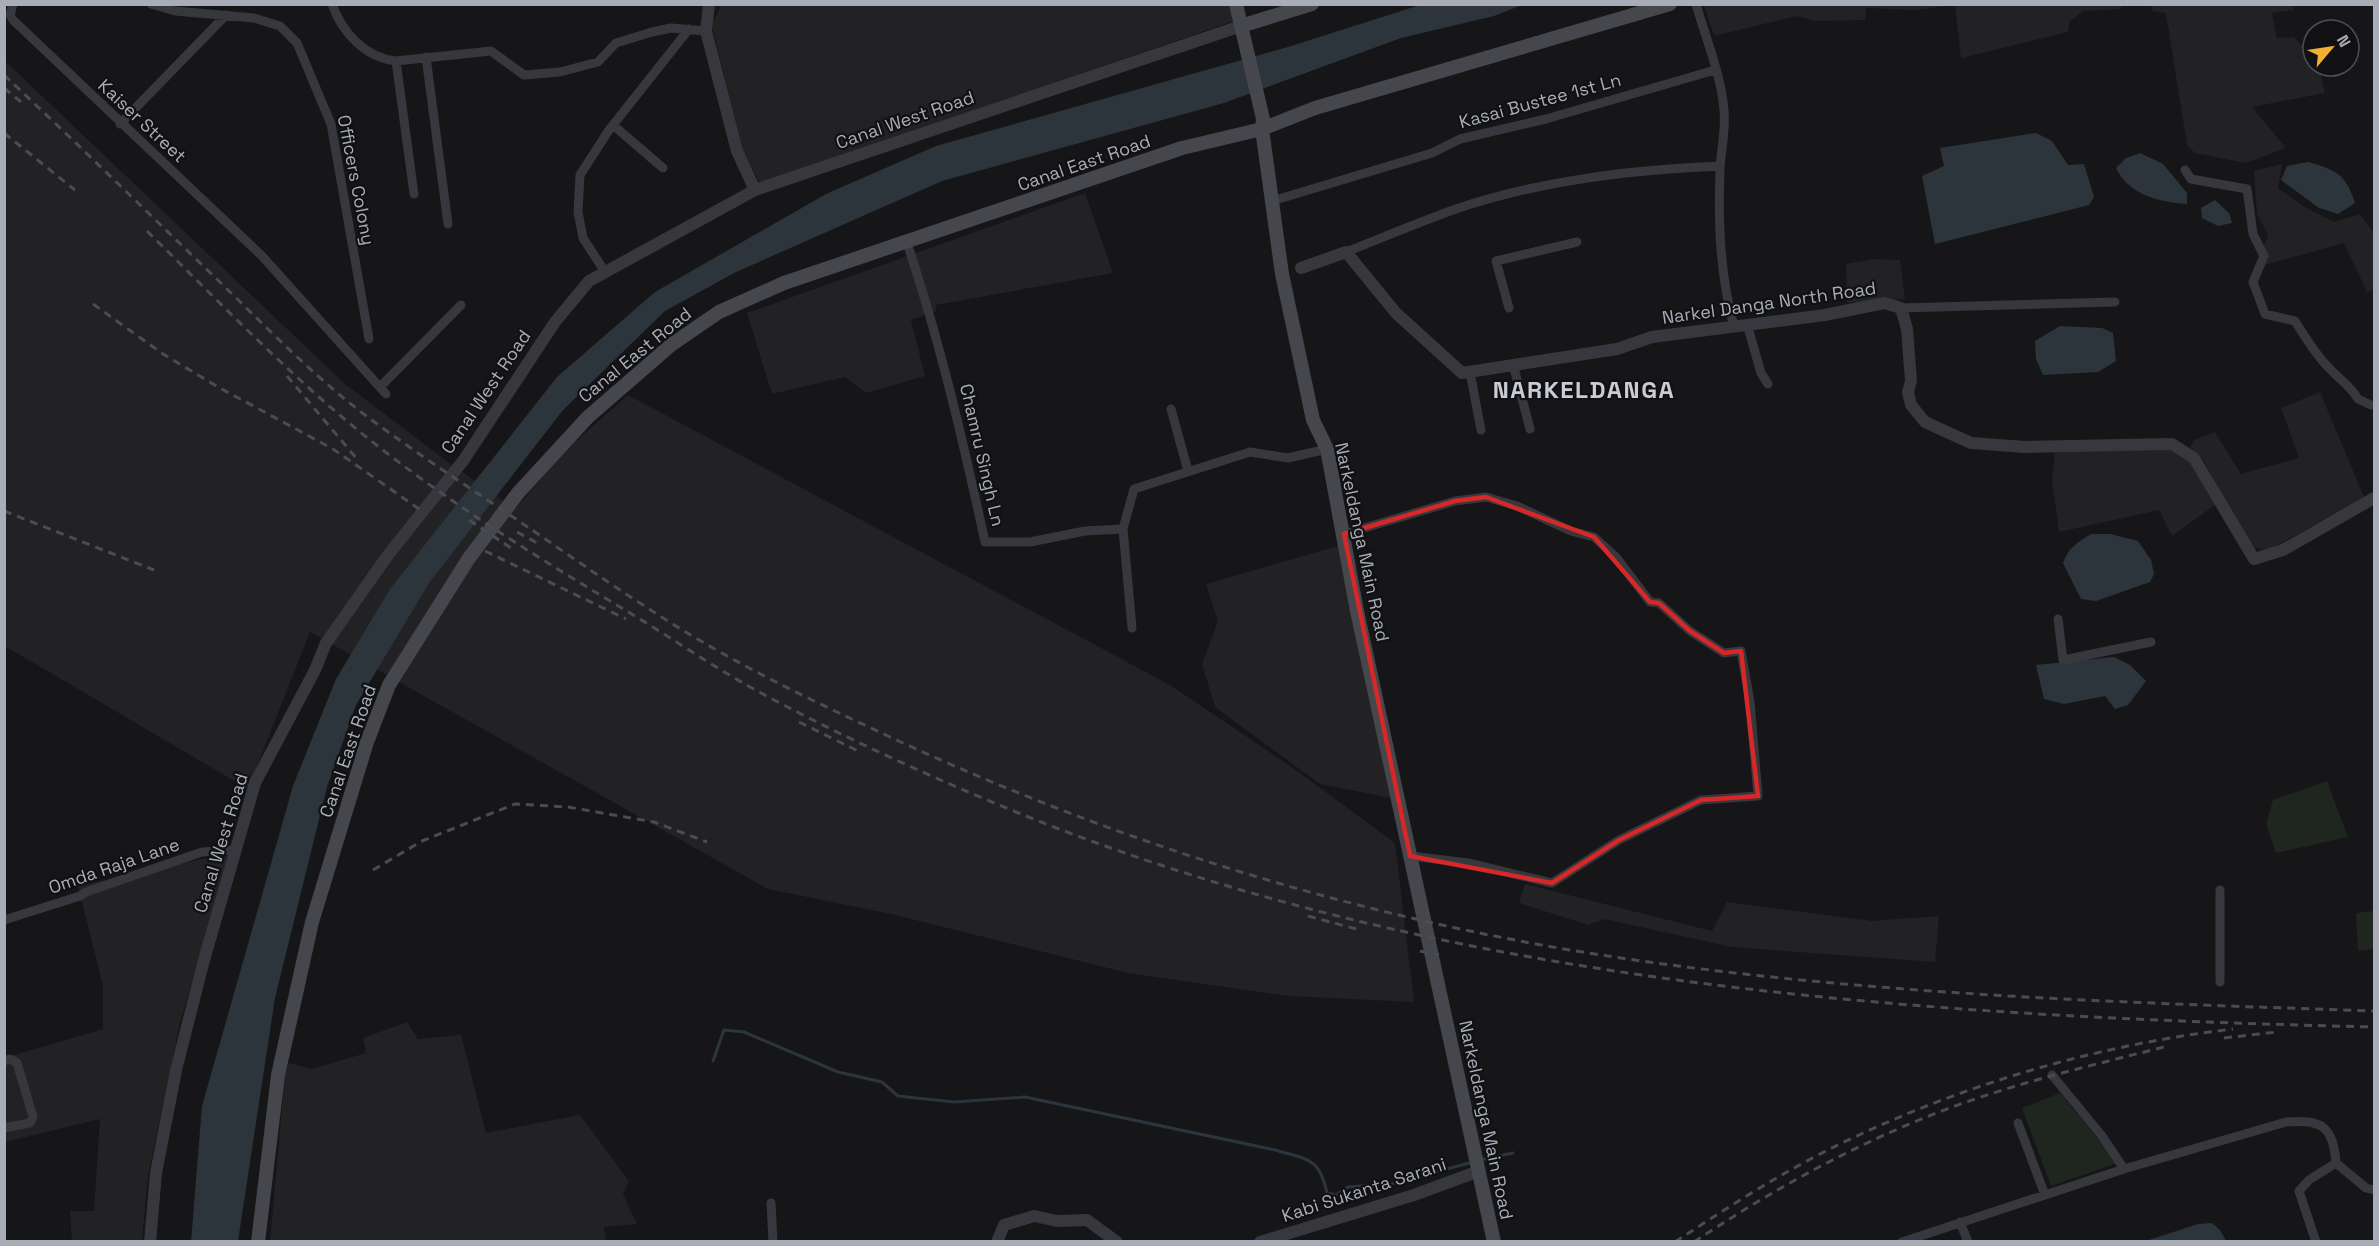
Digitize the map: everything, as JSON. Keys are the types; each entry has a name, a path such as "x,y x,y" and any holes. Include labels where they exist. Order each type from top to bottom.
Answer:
{"main road":[{"path":"1236,4 1241,26"},
{"name":"Canal West Road","path":"1241,26 1312,4"},
{"name":"Canal East Road","path":"258,1242 278,1075 312,922 367,742 389,685 469,558 518,493 588,417 671,345 719,312 784,283 1182,148 1670,4"},
{"name":"Narkeldanga Main Road","path":"1241,26 1262,124 1282,274 1313,420 1326,448 1357,611 1494,1242"}],"street":[{"name":"Kaiser Street","path":"13,4 10,15 13,20 120,124 262,256 383,390 460,305"},
{"name":"Officers Colony","path":"152,4 175,11 254,18 280,26 297,44 331,124 369,339"},
{"path":"332,4 340,22 363,50 380,60 396,61 491,51 524,75 560,72 602,60 621,41 671,28 706,31"},
{"path":"709,4 706,31 737,151 755,190"},
{"path":"1696,4 1724,108 1726,140 1720,165 1719,244 1723,285 1734,327"},
{"path":"120,124 226,15"},
{"name":"Canal West Road","path":"150,1242 156,1173 176,1070 255,783 315,670 326,643 388,555 463,461 555,322 589,281 755,190 1241,26"},
{"path":"605,272 583,238 578,212 580,175 613,125 689,29"},
{"path":"426,57 448,224"},
{"path":"396,61 414,194"},
{"name":"Kasai Bustee 1st Ln","path":"1272,201 1432,153 1460,139 1546,119 1715,70"},
{"path":"613,125 663,168"},
{"path":"1301,268 1457,209 1563,181 1636,170 1720,165"},
{"path":"2185,170 2191,180 2247,189 2253,234 2264,256 2253,282 2265,314 2295,321 2315,353 2330,370 2350,386 2358,399 2371,405"},
{"path":"1509,308 1496,261 1577,242"},
{"name":"Chamru Singh Ln","path":"907,243 927,302 962,436 985,542 1030,542 1085,531 1123,529"},
{"path":"1346,252 1396,314 1462,373 1470,372 1481,430"},
{"name":"Narkel Danga North Road","path":"1470,372 1617,349 1652,337 1825,315 1884,303 1901,308 1906,329 1911,381 1908,392 1911,405 1925,422 1971,443 2025,447 2172,444 2194,458 2253,559 2283,550 2374,498"},
{"path":"1901,308 2115,303"},
{"path":"1747,324 1761,373 1768,384"},
{"path":"1513,364 1530,429"},
{"path":"1171,409 1188,471"},
{"path":"1132,628 1123,529 1134,489 1250,452 1288,458 1326,448"},
{"path":"1344,534 1455,501 1486,497 1517,506 1571,531 1594,537 1616,557 1650,602 1659,603 1689,631 1724,653 1740,651 1750,702 1758,796 1701,800 1619,840 1552,883 1468,863 1410,855"},
{"path":"2058,619 2063,660 2151,642"},
{"name":"Omda Raja Lane","path":"4,920 80,896 202,852 236,850"},
{"path":"2220,890 2220,982"},
{"path":"4,1061 10,1059 17,1064 33,1117 30,1123 4,1128"},
{"path":"2052,1075 2102,1136 2124,1169"},
{"path":"1902,1242 2124,1169 2286,1122 2302,1120 2314,1121 2327,1130 2334,1141 2336,1163 2366,1188 2374,1190"},
{"path":"2018,1122 2045,1195"},
{"path":"2316,1242 2299,1191 2309,1180 2336,1163"},
{"name":"Kabi Sukanta Sarani","path":"1260,1242 1288,1238 1479,1171"},
{"path":"771,1203 773,1242"},
{"path":"997,1242 1004,1225 1034,1216 1057,1221 1088,1220 1117,1242"},
{"path":"1960,1222 1968,1242"}],"highlighted area":[{"path":"1486,497 1594,537 1650,602 1659,603 1690,631 1724,653 1741,651 1758,796 1701,800 1619,840 1552,883 1410,856 1344,534 1455,501"}],"shaded area":[{"path":"722,4 1231,4 1234,21 760,183 742,150 712,25"},
{"path":"2121,4 2121,9 2084,11 2070,21 2068,32 1961,58 1955,5 1916,10 1866,8 1865,20 1815,21 1797,16 1714,36 1704,5"},
{"path":"1420,5 1522,5 1494,16 1401,38 1224,103 942,181 736,272 665,311 563,410 429,583 356,705 327,787 275,998 238,1241 191,1242 202,1106 293,786 336,679 390,589 557,377 655,292 826,194 936,146 1288,47"},
{"path":"2151,5 2292,5 2294,10 2272,13 2277,38 2294,37 2301,44 2301,78 2322,78 2325,93 2252,107 2286,148 2246,163 2195,153 2187,145 2166,13 2153,11"},
{"path":"4,60 345,384 448,462 515,509 567,449 628,395 1170,685 1293,768 1395,843 1414,1002 1288,996 1128,973 891,914 768,889 310,632 248,789 5,646"},
{"path":"2036,133 2052,141 2068,165 2084,164 2094,197 2089,205 1935,244 1922,176 1944,166 1940,148"},
{"path":"2140,153 2163,164 2187,193 2187,204 2156,199 2129,185 2116,168 2126,158"},
{"path":"2308,162 2333,171 2344,179 2355,203 2338,214 2319,208 2281,180 2287,166"},
{"path":"2282,164 2278,188 2303,206 2334,222 2360,214 2374,233 2374,290 2367,292 2344,243 2261,266 2259,259 2268,235 2257,214 2254,171"},
{"path":"1085,193 1113,273 936,305 936,311 911,320 925,376 866,393 845,377 772,394 747,313"},
{"path":"2215,200 2229,213 2232,223 2218,226 2202,218 2201,208"},
{"path":"1875,259 1900,260 1905,299 1847,303 1846,264"},
{"path":"2060,326 2102,328 2113,333 2116,361 2098,372 2043,375 2036,359 2035,341"},
{"path":"2320,392 2364,497 2267,551 2249,546 2203,459 2190,447 2194,440 2215,432 2241,474 2299,458 2281,408"},
{"path":"2172,449 2188,459 2215,505 2172,536 2159,510 2059,532 2052,480 2055,451"},
{"path":"2091,534 2110,534 2138,541 2151,560 2154,574 2150,582 2096,601 2081,599 2063,563 2071,549"},
{"path":"1338,546 1391,798 1320,784 1215,707 1202,664 1218,621 1206,584"},
{"path":"2114,657 2130,665 2146,681 2128,705 2115,709 2105,696 2064,704 2044,699 2036,665"},
{"path":"2327,781 2348,837 2276,853 2266,824 2273,800"},
{"path":"229,856 180,1023 148,1176 142,1241 72,1241 70,1211 94,1211 100,1119 5,1142 4,1058 103,1029 103,986 78,886 202,859"},
{"path":"1525,884 1712,931 1727,902 1872,921 1939,916 1935,962 1732,947 1604,919 1588,925 1519,903"},
{"path":"2374,911 2374,949 2358,951 2356,913"},
{"path":"407,1022 418,1039 461,1035 486,1133 580,1115 629,1181 623,1194 637,1224 604,1227 606,1241 270,1242 285,1073 289,1063 312,1069 366,1053 363,1038"},
{"path":"2060,1093 2118,1163 2051,1186 2022,1108"},
{"path":"2212,1223 2220,1230 2226,1241 2146,1241 2198,1224"}],"waterway":[{"path":"713,1061 724,1030 744,1032 838,1072 882,1082 898,1096 954,1102 1025,1097 1275,1150 1304,1159 1316,1166 1327,1193 1336,1195 1348,1187 1391,1184 1473,1162"},
{"path":"1480,1160 1513,1153"}],"railway":[{"path":"4,75 308,367 361,412 417,453 629,596 724,654 890,737 972,774 1055,807 1138,838 1308,892 1482,934 1570,950 1770,977 1971,994 2374,1011"},
{"path":"4,88 21,102"},
{"path":"4,133 75,190"},
{"path":"147,231 267,349 376,445 448,498 735,679 915,769 1016,812 1179,871 1345,918 1514,954 1684,981 1856,1000 2029,1013 2202,1022 2374,1027"},
{"path":"93,304 163,354 218,387 333,449 419,509"},
{"path":"287,376 357,459"},
{"path":"4,511 154,570"},
{"path":"469,520 511,548"},
{"path":"517,532 541,545"},
{"path":"485,551 626,619"},
{"path":"799,722 858,751"},
{"path":"373,870 422,841 515,804 568,807 654,822 707,842"},
{"path":"1308,916 1360,930"},
{"path":"1420,951 1439,955"},
{"path":"1675,1242 1812,1158 1859,1135 1949,1097 1995,1081 2090,1055 2137,1044 2233,1029"},
{"path":"2224,1038 2277,1032"},
{"path":"1694,1242 1795,1180 1901,1128 1998,1091 2164,1047"}],"district":[{"name":"NARKELDANGA","path":"1584,390"}]}
